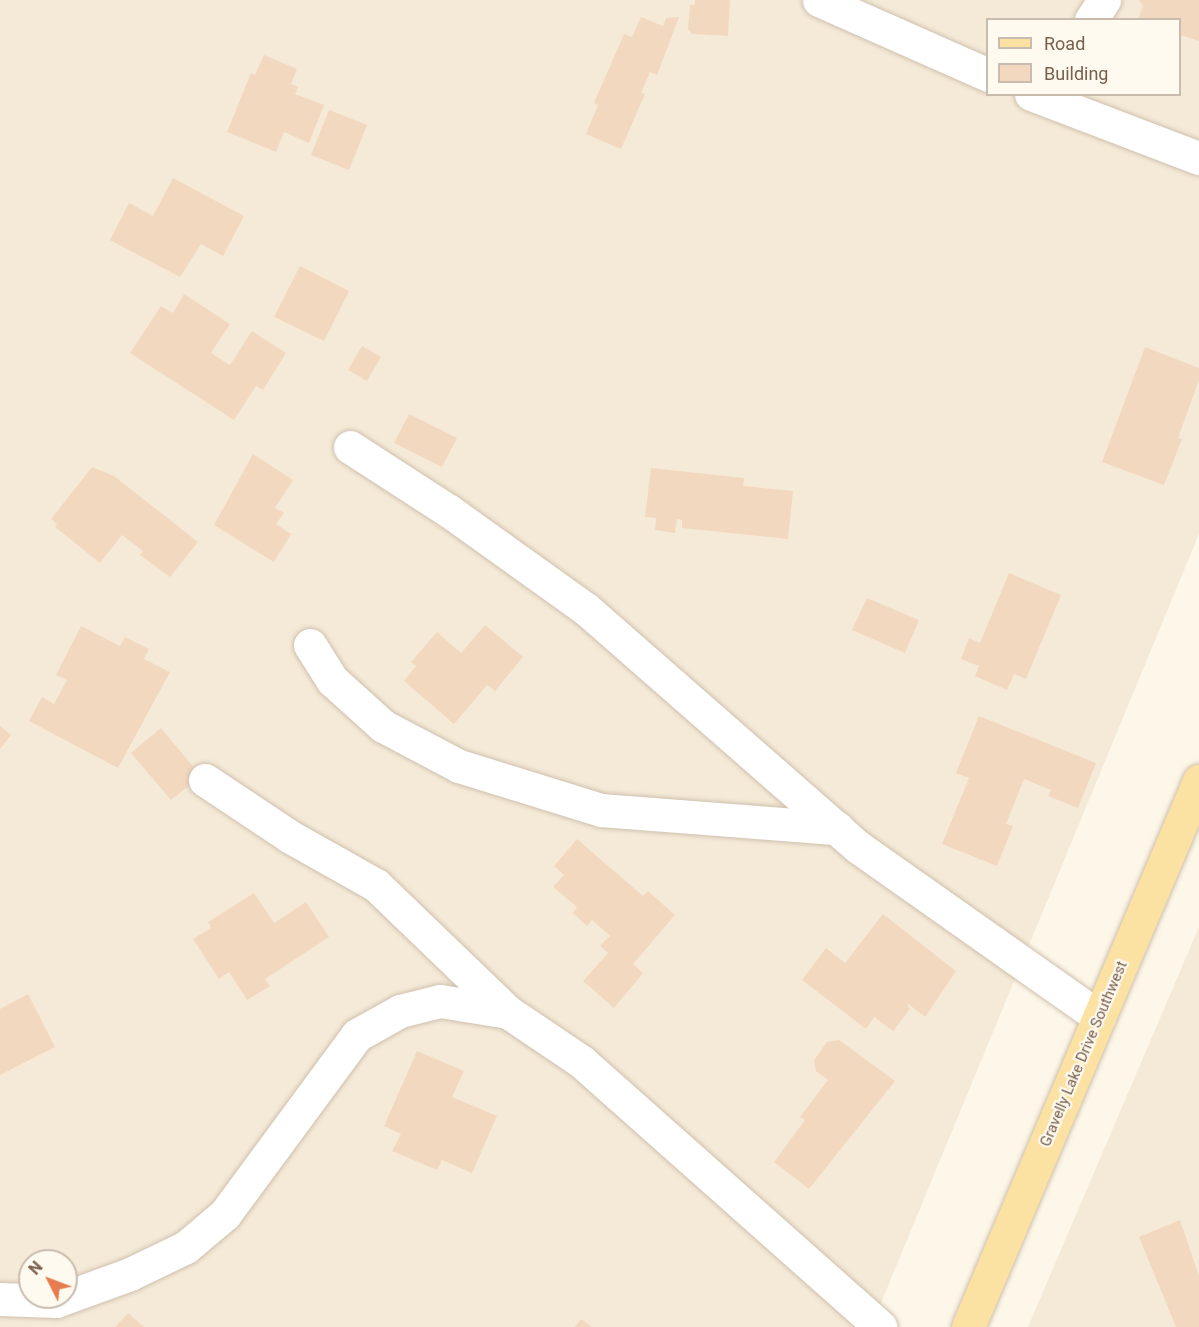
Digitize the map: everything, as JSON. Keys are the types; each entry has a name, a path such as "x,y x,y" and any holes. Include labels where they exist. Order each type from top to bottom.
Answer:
{"main road":[{"name":"Gravelly Lake Drive Southwest","path":"968,1327 1199,781"}],"street":[{"path":"819,0 986,75"},
{"path":"1092,18 1104,0"},
{"path":"1037,96 1199,158"},
{"path":"350,447 449,511 586,609 837,828 1099,1017"},
{"path":"310,645 332,680 383,726 459,766 601,810 837,828"},
{"path":"205,780 289,836 376,885 508,1012 582,1062 880,1327"},
{"path":"0,1299 57,1301 130,1274 186,1246 225,1214 357,1035 400,1011 440,1000 508,1012"}],"shaded area":[{"path":"0,0 1199,0 1199,534 871,1327 0,1327"},
{"path":"1199,927 1199,1327 1028,1327"}],"building":[{"path":"695,0 730,0 728,36 692,34 688,29 690,5 695,5"},
{"path":"1139,0 1199,0 1199,41 1181,35 1181,18 1139,18 1143,6"},
{"path":"641,17 663,26 666,18 679,17 657,75 650,72 641,93 645,94 621,149 586,134 598,105 594,103 624,34 632,37"},
{"path":"264,55 297,69 291,84 298,87 295,94 324,105 309,143 284,132 276,152 227,132 251,73 255,75"},
{"path":"329,110 367,125 349,170 311,155"},
{"path":"173,178 244,216 223,256 201,244 180,277 110,240 129,203 153,216"},
{"path":"300,266 349,291 324,341 274,317"},
{"path":"184,294 230,324 211,353 230,365 252,331 286,353 263,390 256,386 234,420 130,353 161,306 173,313"},
{"path":"362,346 381,357 367,381 348,370"},
{"path":"1145,347 1199,368 1199,380 1178,438 1182,439 1164,485 1102,462"},
{"path":"409,414 457,438 442,467 394,443"},
{"path":"253,454 293,480 275,508 284,513 276,524 291,534 274,562 214,525"},
{"path":"92,467 114,476 198,542 170,577 140,555 143,551 122,535 100,563 55,527 57,524 51,519"},
{"path":"651,468 744,478 743,486 793,491 788,539 682,528 682,520 677,519 675,533 655,530 656,518 645,517"},
{"path":"1009,573 1061,595 1026,679 1014,674 1007,690 975,676 979,666 961,659 969,638 980,643"},
{"path":"867,598 919,620 905,653 852,630"},
{"path":"485,625 523,657 495,691 487,685 454,724 404,681 416,666 411,662 437,632 461,653"},
{"path":"81,626 120,646 125,637 149,649 144,659 170,672 118,768 29,721 42,697 54,704 67,680 56,675"},
{"path":"979,716 1096,763 1078,808 1048,796 1051,790 1024,779 1006,824 1013,826 997,866 942,844 969,778 956,773"},
{"path":"0,726 11,735 0,749"},
{"path":"161,728 201,776 171,800 131,753"},
{"path":"577,839 643,896 648,891 675,915 633,964 643,973 614,1008 583,981 608,953 600,946 610,936 592,920 587,926 573,913 577,907 553,887 564,875 554,866"},
{"path":"254,893 274,923 306,902 329,937 265,979 270,986 247,1000 229,972 219,979 193,939 211,928 208,922"},
{"path":"883,914 956,971 925,1017 907,1003 910,1009 893,1031 874,1017 866,1029 802,980 826,948 845,963"},
{"path":"28,994 55,1047 0,1075 0,1009"},
{"path":"839,1040 895,1081 809,1189 774,1162 805,1120 800,1117 828,1080 816,1071 814,1060 827,1042"},
{"path":"417,1051 464,1071 452,1097 497,1116 472,1173 442,1160 437,1170 392,1151 401,1134 384,1126"},
{"path":"1180,1220 1199,1276 1199,1327 1176,1327 1139,1237"},
{"path":"128,1313 144,1327 115,1327"},
{"path":"581,1319 592,1327 575,1327"}]}
